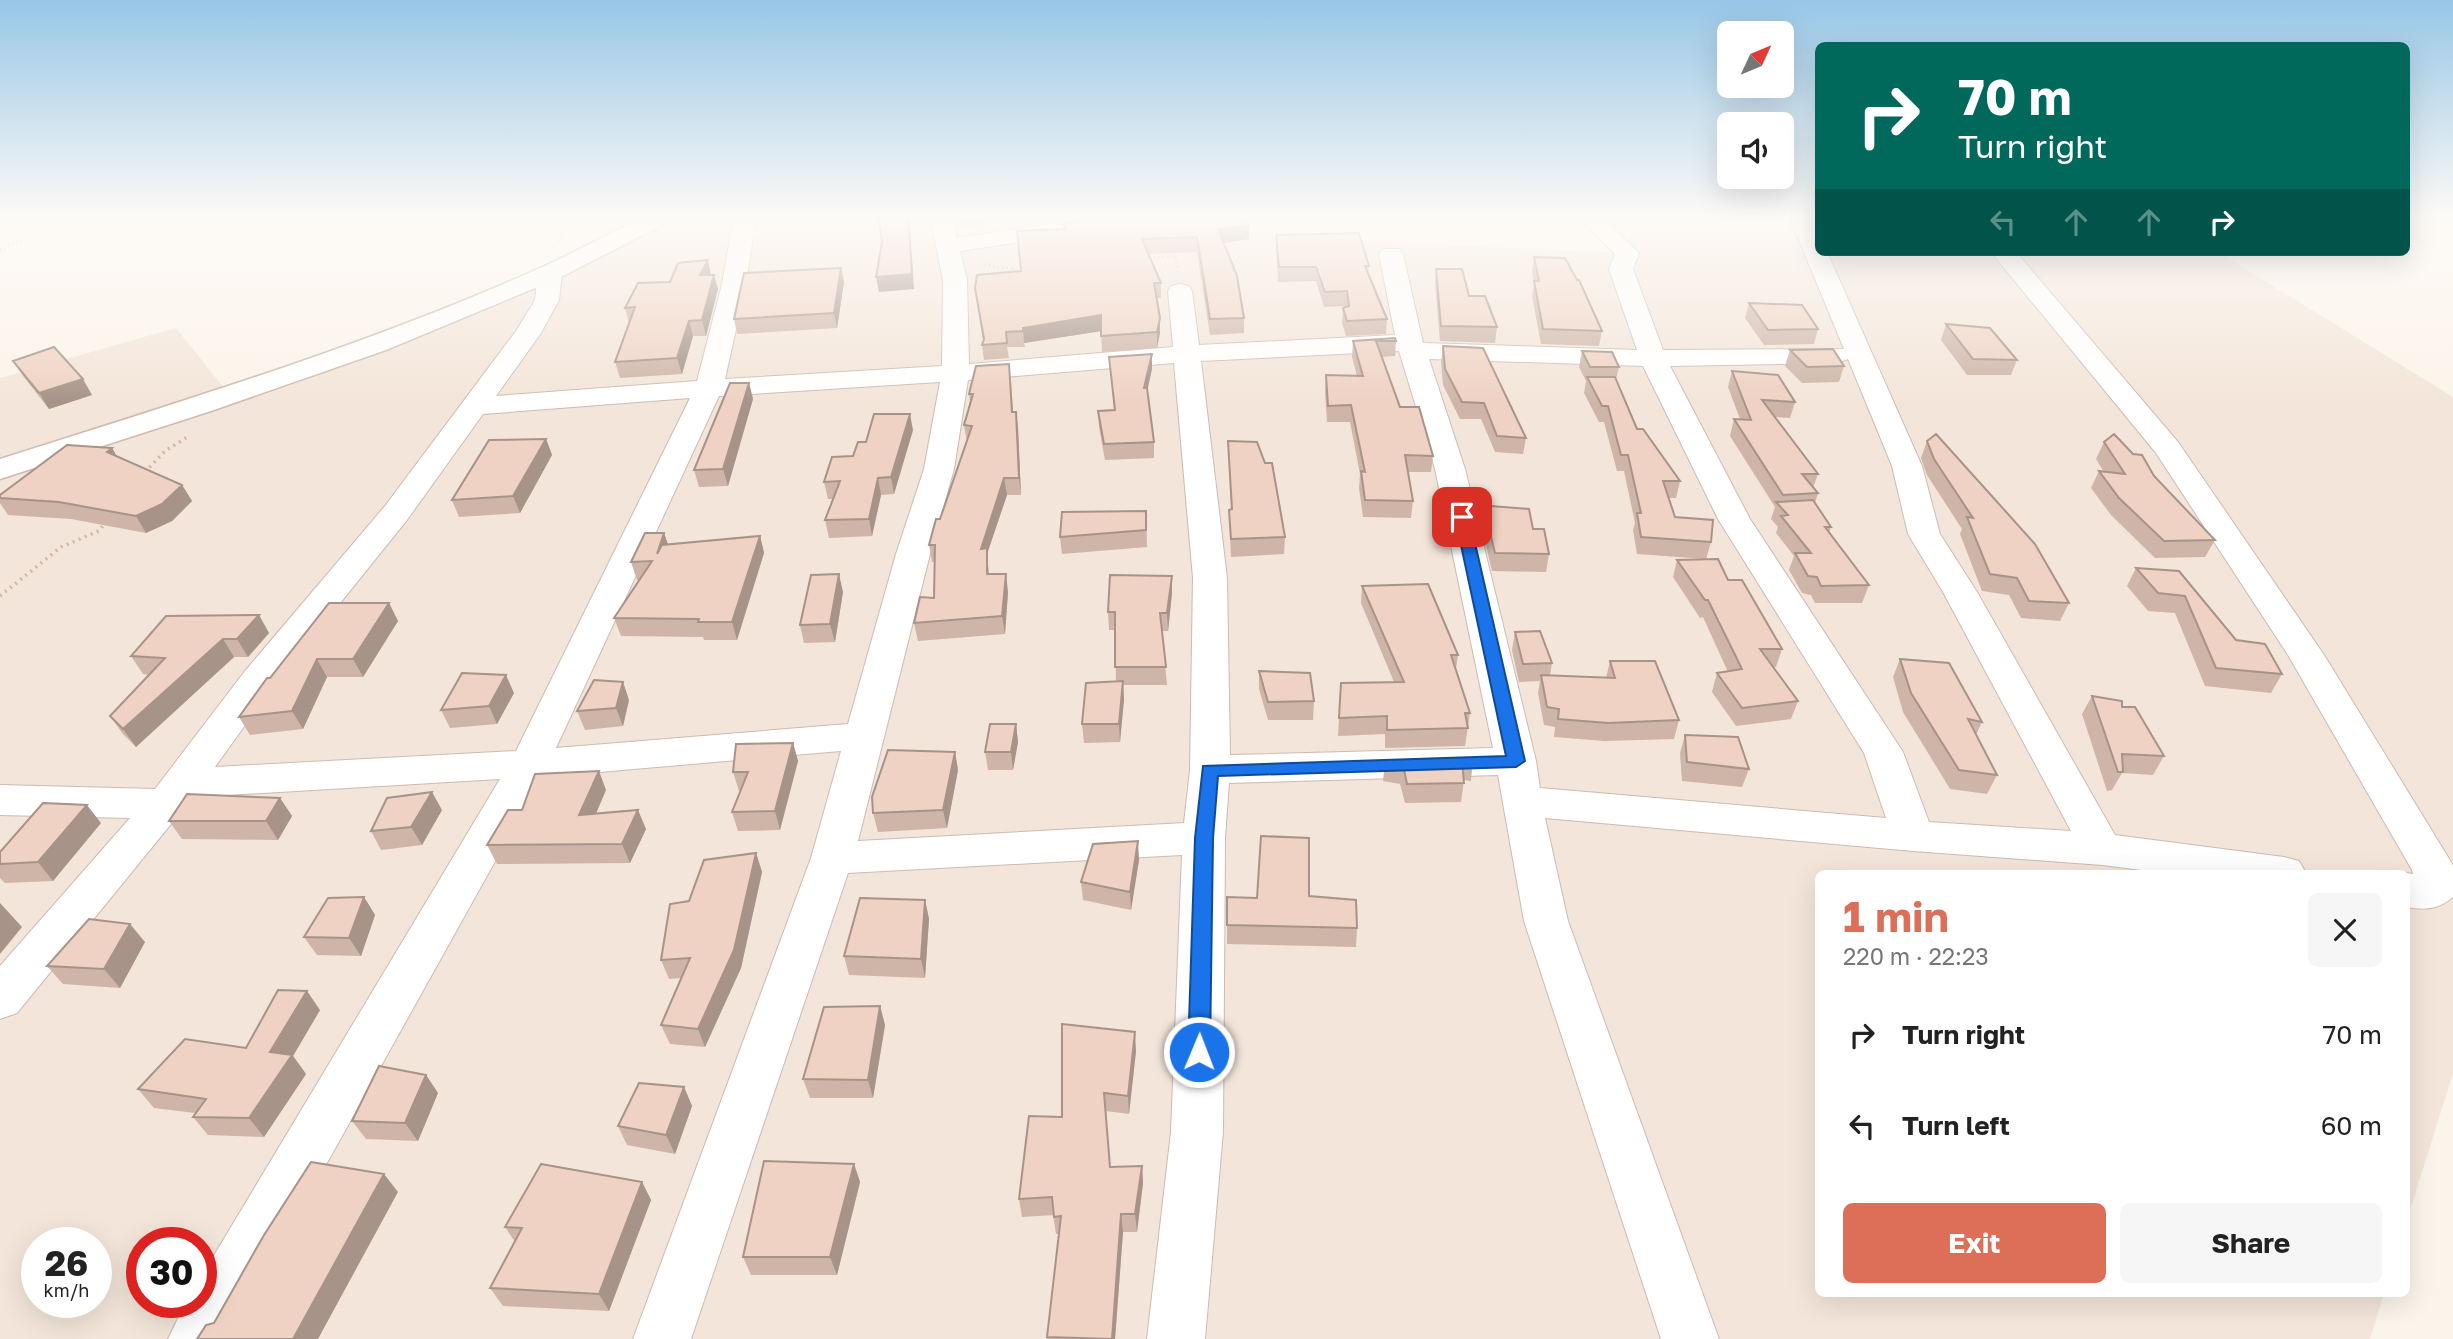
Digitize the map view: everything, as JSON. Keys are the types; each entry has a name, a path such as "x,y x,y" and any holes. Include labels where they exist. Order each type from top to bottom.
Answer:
{"street":[{"path":"0,469 201,405 376,344 537,278"},
{"path":"0,999 173,793 258,680 396,513 528,333 547,300 549,278"},
{"path":"197,1339 529,764 709,388 735,278"},
{"path":"662,1339 832,858 912,554 939,469 955,373 957,335 955,278"},
{"path":"1397,278 1412,347 1450,469 1516,761 1521,801 1546,921 1690,1339"},
{"path":"1625,278 1653,358 1734,519 1883,752 1913,836"},
{"path":"1828,278 1857,354 1907,466 1924,534 1960,592 2102,849"},
{"path":"2025,278 2168,448 2306,654 2433,869 2437,886 2427,892 2410,890"},
{"path":"1176,1339 1197,1132 1204,838 1210,770 1210,578 1180,291"},
{"path":"473,406 1187,354 1412,347 1653,358 1857,354"},
{"path":"0,800 173,793 864,736"},
{"path":"1210,770 1516,761"},
{"path":"1521,801 1913,836 2102,849 2261,870"},
{"path":"832,858 1204,838"}],"path":[{"path":"1178,278 1180,291"},
{"path":"139,477 165,450 194,433"},
{"path":"0,596 61,547 99,531 107,520"}],"shaded area":[{"path":"525,278 2261,278 2453,397 2453,1073 2410,1210 2410,870 1815,870 1815,1297 2383,1297 2370,1339 0,1339 0,378 176,328 228,393 481,301"}],"building":[{"path":"671,278 713,278 702,320 689,321 677,358 615,362 635,307 625,308 638,283 670,282"},
{"path":"743,278 839,278 834,313 734,319"},
{"path":"976,278 1159,278 1161,283 1154,283 1160,318 1157,332 1101,336 1101,315 1006,332 1007,343 982,345 984,339 975,288"},
{"path":"1204,278 1237,278 1244,318 1210,319"},
{"path":"1320,278 1370,278 1387,319 1347,321 1343,308 1349,306 1347,291 1325,292"},
{"path":"1437,278 1464,278 1469,296 1485,296 1497,327 1441,326"},
{"path":"1538,278 1579,280 1602,331 1543,329 1534,281 1539,281"},
{"path":"1749,303 1802,305 1818,329 1768,330"},
{"path":"1946,324 1990,328 2017,360 1973,359"},
{"path":"1395,338 1396,341 1376,341 1400,407 1419,407 1433,456 1405,455 1413,501 1365,500 1361,471 1365,472 1351,405 1328,406 1326,375 1363,376 1353,341"},
{"path":"1443,346 1483,348 1526,438 1497,436 1484,403 1462,402 1445,369"},
{"path":"54,347 83,379 39,393 13,361"},
{"path":"1833,349 1844,366 1807,367 1790,350"},
{"path":"1582,351 1612,352 1619,367 1590,367"},
{"path":"1152,354 1144,388 1147,388 1154,442 1104,444 1098,411 1115,410 1109,357"},
{"path":"1009,364 1012,412 1016,412 1019,478 1004,478 981,549 987,548 987,574 1006,574 1002,616 914,623 920,597 934,598 935,545 929,545 936,519 940,519 972,426 964,425 973,394 969,394 976,366"},
{"path":"1732,371 1778,375 1795,402 1762,400 1818,474 1802,474 1818,493 1783,495 1734,419 1751,420"},
{"path":"1587,377 1615,377 1637,429 1643,429 1680,481 1663,481 1675,517 1713,520 1711,542 1641,537 1637,513 1641,513 1628,455 1621,455 1608,406 1602,406"},
{"path":"730,383 749,383 723,469 694,470"},
{"path":"874,414 910,414 891,477 878,478 869,519 825,520 840,481 824,482 832,457 853,456 858,442 866,442"},
{"path":"1936,434 2035,544 2069,603 2029,601 2017,578 1990,574 1967,517 1973,518 1934,459 1927,441"},
{"path":"2114,434 2133,454 2142,455 2154,476 2215,540 2164,541 2119,498 2099,471 2125,474 2104,442"},
{"path":"546,439 513,496 452,500 489,440"},
{"path":"1228,441 1257,442 1265,463 1272,463 1285,537 1231,539"},
{"path":"67,445 112,448 107,452 182,485 162,504 136,516 59,502 0,498 0,495"},
{"path":"1813,500 1831,527 1825,527 1869,585 1821,586 1817,577 1808,576 1795,553 1811,553 1781,516 1788,515 1776,502"},
{"path":"1490,506 1529,509 1533,529 1544,529 1549,554 1495,553 1486,516 1491,516"},
{"path":"1146,511 1146,530 1060,537 1062,512"},
{"path":"645,533 664,533 657,554 662,545 760,536 732,622 614,618 652,561 631,562"},
{"path":"1718,559 1728,580 1742,580 1782,649 1760,649 1798,701 1742,708 1717,673 1742,669 1708,600 1705,600 1677,560"},
{"path":"2136,568 2179,571 2236,640 2265,644 2282,674 2216,668 2185,596 2158,593"},
{"path":"839,574 830,624 800,625 811,575"},
{"path":"1110,575 1172,576 1167,613 1160,613 1166,667 1115,667 1115,612 1108,612"},
{"path":"1428,584 1458,655 1451,655 1470,713 1465,713 1468,728 1387,730 1387,716 1339,718 1341,683 1404,682 1362,586"},
{"path":"329,603 389,603 353,659 317,659 292,711 239,717 267,678 270,678"},
{"path":"259,615 237,639 223,639 123,729 110,716 165,658 131,656 166,616"},
{"path":"1540,631 1552,663 1523,664 1515,632"},
{"path":"1900,659 1949,663 1982,722 1968,719 1997,775 1959,770 1911,693"},
{"path":"1610,661 1655,661 1679,720 1608,723 1558,719 1559,709 1547,707 1541,675 1615,678"},
{"path":"1259,671 1310,673 1314,701 1268,702"},
{"path":"462,673 506,675 489,706 441,710"},
{"path":"594,680 623,682 616,708 577,711"},
{"path":"1123,681 1119,724 1082,724 1086,683"},
{"path":"2092,696 2122,701 2122,707 2135,707 2164,756 2122,754 2123,772 2118,772"},
{"path":"990,724 1016,724 1011,752 985,752"},
{"path":"1685,735 1738,737 1749,769 1687,762"},
{"path":"793,743 775,811 732,812 748,772 733,772 736,744"},
{"path":"888,750 955,752 943,810 873,813 872,797"},
{"path":"1473,760 1474,763 1462,761 1464,783 1407,784 1403,765 1385,763"},
{"path":"599,771 579,815 638,810 622,844 487,845 508,810 522,810 535,774"},
{"path":"432,792 411,827 371,831 387,798"},
{"path":"187,794 280,798 266,821 169,821"},
{"path":"43,803 87,805 38,862 0,864 0,852"},
{"path":"1261,836 1309,838 1309,896 1356,900 1357,928 1227,925 1227,897 1257,898"},
{"path":"1138,841 1130,892 1081,882 1093,844"},
{"path":"756,853 734,950 698,1029 661,1025 690,958 661,960 670,904 689,901 704,860"},
{"path":"364,897 349,938 304,937 328,898"},
{"path":"860,898 925,900 921,959 844,956"},
{"path":"89,919 130,924 104,969 47,966"},
{"path":"278,990 307,991 270,1052 292,1055 249,1118 193,1117 206,1099 138,1089 185,1039 246,1048"},
{"path":"880,1006 868,1080 803,1079 824,1007"},
{"path":"1062,1024 1135,1032 1128,1096 1104,1093 1110,1167 1142,1166 1135,1214 1121,1214 1112,1339 1047,1337 1061,1216 1054,1217 1052,1197 1019,1199 1029,1116 1062,1117"},
{"path":"379,1066 426,1075 405,1123 352,1121"},
{"path":"639,1083 684,1087 666,1135 618,1126"},
{"path":"764,1161 854,1164 830,1257 743,1257"},
{"path":"311,1162 384,1174 293,1339 197,1339 206,1325 214,1323 264,1235"},
{"path":"541,1164 642,1182 599,1294 490,1288 522,1228 505,1227"}],"route":[{"path":"1199,1052 1204,838 1210,770 1516,761 1462,517"}]}
